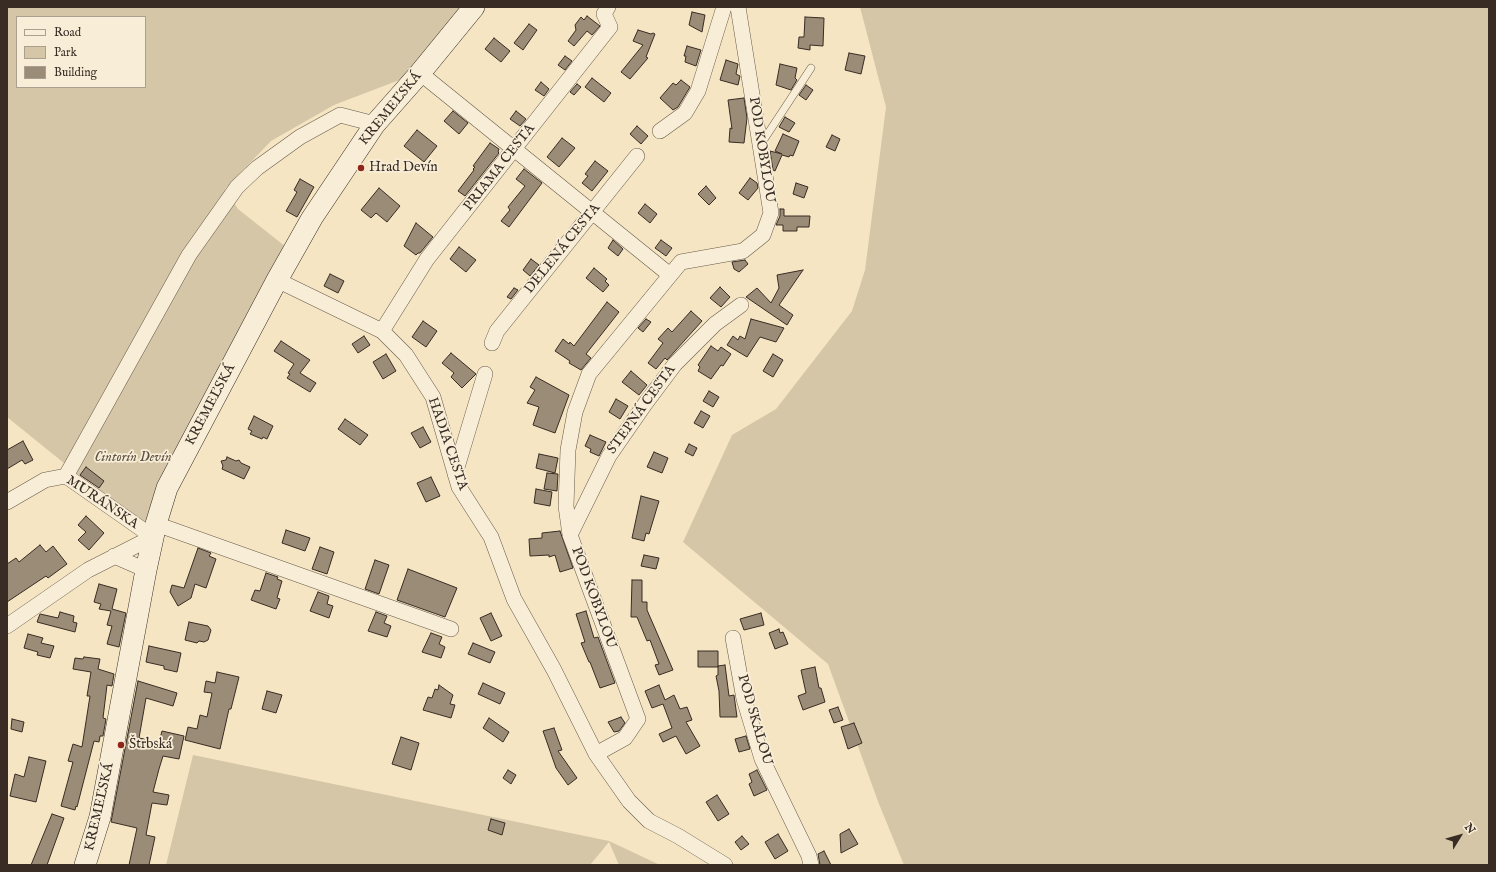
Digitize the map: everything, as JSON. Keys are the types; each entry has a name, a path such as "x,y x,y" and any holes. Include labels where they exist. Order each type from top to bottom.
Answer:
{"street":[{"name":"KREMEĽSKÁ","path":"85,865 100,817 146,570 167,488 277,280 312,218 375,124 420,73 474,7"},
{"path":"660,131 686,112 698,91 724,7"},
{"name":"POD KOBYLOU","path":"596,754 625,738 638,720 570,535 566,506 568,450 575,412 589,374 681,262 743,251 764,235 771,213 738,7"},
{"name":"PRIAMA CESTA","path":"382,330 427,259 610,27 603,9"},
{"path":"420,73 670,275"},
{"path":"66,476 189,255 238,187 257,168 300,137 340,115 375,124"},
{"name":"DELENÁ CESTA","path":"492,343 497,331 638,156"},
{"name":"HADIA CESTA","path":"277,280 382,330 406,355 433,397 459,487 491,537 514,599 554,670 596,754"},
{"name":"STEPNÁ CESTA","path":"570,535 609,456 645,404 675,364 715,324 741,305"},
{"path":"455,474 485,374"},
{"name":"MURÁNSKA","path":"7,502 45,480 66,476 155,531 451,629"},
{"path":"7,626 88,570 155,531"},
{"path":"114,556 146,570"},
{"name":"POD SKALOU","path":"733,638 744,699 762,759 809,856 811,865"},
{"path":"596,754 629,801 649,821 678,836 725,865"}],"lane":[{"path":"760,146 811,68"}],"green space":[{"name":"Cintorín Devín","path":"7,7 463,7 402,79 334,105 271,141 225,189 238,209 286,247 149,518 141,523 98,489 104,481 86,468 80,476 7,417"},
{"path":"860,7 1489,7 1489,865 904,865 879,804 828,664 683,542 732,435 776,409 852,311 865,270 886,107"},
{"path":"193,755 609,841 660,865 619,865 609,842 590,865 166,865"}],"building":[{"path":"692,12 705,15 702,32 689,25"},
{"path":"587,16 600,26 592,35 587,31 574,46 568,41 576,30 575,25 581,17 584,20"},
{"path":"805,17 824,18 823,46 810,45 810,50 798,48 799,37 804,37"},
{"path":"529,24 537,30 523,50 514,43"},
{"path":"638,30 655,34 646,57 648,58 630,79 621,72 643,45 633,41"},
{"path":"494,38 510,51 501,62 485,49"},
{"path":"687,46 701,50 696,66 685,62 686,56 684,56"},
{"path":"849,53 865,56 861,74 845,70"},
{"path":"565,56 572,61 565,70 558,65"},
{"path":"726,60 738,64 736,74 740,76 738,85 720,80"},
{"path":"780,64 797,68 795,78 797,80 791,90 776,85"},
{"path":"592,78 611,93 604,102 585,87"},
{"path":"681,80 690,87 678,107 673,110 660,98 673,83 676,85"},
{"path":"541,82 549,89 544,96 535,90"},
{"path":"577,84 581,87 574,95 570,92"},
{"path":"806,85 813,90 806,100 799,95"},
{"path":"744,98 747,118 744,143 729,142 730,128 732,129 728,100"},
{"path":"453,111 468,123 459,134 444,121"},
{"path":"516,111 526,119 520,126 510,119"},
{"path":"785,117 795,123 789,132 779,127"},
{"path":"637,126 648,136 641,144 630,134"},
{"path":"417,130 437,146 424,162 404,146"},
{"path":"783,134 799,141 793,156 790,155 789,157 782,155 775,171 773,170 770,151 782,154 775,151"},
{"path":"832,135 840,139 835,151 826,147"},
{"path":"562,138 575,148 559,167 547,157"},
{"path":"490,143 499,149 499,153 465,196 458,191 474,170 473,169 475,167 473,166"},
{"path":"595,161 608,171 592,191 582,183 588,176 585,174"},
{"path":"524,169 542,183 509,227 501,221 510,210 508,207 525,186 516,179"},
{"path":"750,178 757,183 758,188 748,200 739,193"},
{"path":"300,179 314,187 297,217 286,211 297,192 294,190"},
{"path":"796,183 808,187 804,198 793,194"},
{"path":"706,186 716,198 709,205 698,194"},
{"path":"379,188 400,206 387,222 376,213 371,218 361,210"},
{"path":"645,204 657,214 650,223 638,213"},
{"path":"780,209 784,209 784,216 810,216 809,227 797,227 797,231 783,231 783,225 776,225 780,216"},
{"path":"416,223 433,237 420,253 416,255 404,246"},
{"path":"613,240 623,249 618,256 608,248"},
{"path":"661,240 672,248 666,256 655,248"},
{"path":"459,247 476,260 466,272 450,259"},
{"path":"531,259 539,265 530,276 523,270"},
{"path":"745,260 748,264 739,272 734,269 732,262"},
{"path":"594,268 607,279 605,281 609,285 603,292 586,278"},
{"path":"803,270 779,305 793,315 787,325 746,297 757,288 771,303 779,288 777,275"},
{"path":"330,274 344,281 338,293 324,286"},
{"path":"720,287 730,297 721,307 710,298"},
{"path":"514,288 518,290 511,299 507,297"},
{"path":"607,302 619,312 586,354 591,358 581,370 569,363 570,361 555,351 563,339 569,344 570,342 574,346"},
{"path":"691,311 702,321 667,360 665,358 656,369 648,363 663,343 658,339 668,328 672,332"},
{"path":"646,319 651,322 643,332 638,328"},
{"path":"751,319 784,328 776,342 760,337 747,357 727,345 733,336 738,340 740,336 745,339"},
{"path":"423,321 437,331 426,347 412,337"},
{"path":"364,336 370,345 358,353 352,344"},
{"path":"281,341 310,360 300,373 316,383 310,392 287,378 290,374 288,373 294,364 274,351"},
{"path":"711,346 718,351 721,347 731,354 723,366 721,365 711,379 698,371 700,367 698,365"},
{"path":"451,353 476,374 462,388 451,377 454,373 442,363"},
{"path":"386,354 396,371 383,379 373,362"},
{"path":"773,354 783,360 773,377 763,371"},
{"path":"631,371 647,385 639,395 622,382"},
{"path":"536,377 569,395 555,433 533,425 539,407 527,403 535,390 530,387"},
{"path":"709,391 719,397 713,407 703,401"},
{"path":"616,399 628,406 620,419 609,412"},
{"path":"701,411 710,416 703,428 694,423"},
{"path":"254,416 273,426 267,439 263,437 262,439 250,434 252,431 248,429"},
{"path":"345,419 368,435 360,445 338,429"},
{"path":"423,427 431,442 420,448 411,433"},
{"path":"590,435 606,442 599,456 590,452 591,449 585,446"},
{"path":"23,441 33,460 25,464 22,460 7,469 7,450"},
{"path":"689,444 697,448 693,456 685,452"},
{"path":"654,452 668,458 662,473 647,467"},
{"path":"539,454 558,458 555,473 536,468"},
{"path":"227,457 236,461 239,460 241,463 250,467 244,479 222,469 223,466 221,461 226,460"},
{"path":"86,467 104,481 99,488 80,475"},
{"path":"547,473 558,474 557,491 544,489"},
{"path":"431,477 440,496 426,502 417,483"},
{"path":"536,489 552,492 550,506 534,503"},
{"path":"641,496 659,501 649,534 646,533 644,541 632,538"},
{"path":"86,516 104,533 89,550 78,540 86,532 78,525"},
{"path":"286,530 310,538 305,551 282,543"},
{"path":"560,531 573,568 560,572 555,555 549,557 549,555 530,556 529,539 542,538 542,533"},
{"path":"40,545 46,552 53,546 67,564 48,578 46,576 7,602 7,564 16,558 19,562"},
{"path":"320,547 334,552 327,574 312,569"},
{"path":"198,548 211,553 209,556 216,559 206,588 195,584 191,598 178,606 170,592 172,585 184,588"},
{"path":"644,555 659,558 656,569 641,566"},
{"path":"375,560 389,565 379,594 365,589"},
{"path":"408,569 457,588 445,617 397,600"},
{"path":"266,573 278,577 277,579 282,581 277,598 280,599 276,609 251,600 255,590 260,591"},
{"path":"632,580 642,580 642,602 647,602 647,610 673,670 659,675 655,665 659,664 650,640 647,641 637,617 631,617"},
{"path":"99,584 117,589 112,609 126,613 119,647 107,644 112,626 107,625 111,611 99,609 101,604 94,602"},
{"path":"318,592 329,596 327,604 333,606 329,618 310,611"},
{"path":"586,611 594,638 598,637 615,683 600,688 581,643 585,642 576,614"},
{"path":"60,612 74,616 73,622 77,623 75,632 37,622 40,614 58,618"},
{"path":"376,612 387,616 384,623 391,626 387,637 368,631"},
{"path":"491,613 502,636 491,641 480,618"},
{"path":"761,613 764,625 744,630 740,619"},
{"path":"189,622 208,626 211,630 208,640 204,642 199,641 197,643 185,640"},
{"path":"779,629 780,633 783,632 788,644 775,649 769,633"},
{"path":"431,633 442,637 439,644 445,647 441,658 422,652"},
{"path":"28,634 43,638 41,643 54,646 50,658 37,655 38,652 24,648"},
{"path":"473,643 495,652 490,663 468,654"},
{"path":"149,646 181,653 177,672 164,669 164,666 146,662"},
{"path":"698,651 718,651 718,667 698,667"},
{"path":"84,657 100,659 98,669 114,674 112,686 107,685 103,718 106,719 103,736 100,736 99,742 94,741 75,810 61,806 73,762 68,761 73,744 82,747 90,696 87,696 91,672 73,669 75,658 83,659"},
{"path":"725,665 729,696 734,695 737,717 720,717 719,691 716,676 718,675 718,666"},
{"path":"815,667 819,688 821,688 825,702 803,710 798,696 806,693 801,670"},
{"path":"217,672 239,677 231,709 229,709 220,749 185,740 188,727 197,729 200,715 207,717 212,693 204,692 206,681 215,683"},
{"path":"138,681 177,693 173,706 146,698 139,738 159,742 162,731 184,736 179,759 163,756 159,769 153,792 169,795 167,805 152,803 146,835 155,837 149,865 129,865 137,828 111,822"},
{"path":"483,683 505,693 500,704 478,694"},
{"path":"439,685 453,695 450,704 455,705 451,718 423,710 428,697 432,698 435,689 438,690"},
{"path":"659,685 665,700 674,695 680,709 687,707 692,720 686,722 700,746 686,754 676,736 663,742 659,734 672,728 663,704 652,708 645,691"},
{"path":"267,691 282,695 276,713 262,709"},
{"path":"838,707 843,720 834,723 829,710"},
{"path":"621,717 625,723 619,731 614,732 608,722"},
{"path":"489,718 509,732 503,742 483,728"},
{"path":"12,719 24,722 22,732 11,729"},
{"path":"854,723 862,743 848,749 841,727"},
{"path":"554,728 562,750 558,751 577,778 568,785 556,768 543,731"},
{"path":"746,736 750,749 739,752 735,739"},
{"path":"401,737 419,743 411,770 392,764"},
{"path":"29,757 46,761 36,802 10,796 15,774 24,777"},
{"path":"508,770 516,775 511,784 503,778"},
{"path":"757,770 767,790 754,796 749,784 752,782 749,774"},
{"path":"717,795 729,814 718,821 706,802"},
{"path":"52,814 64,818 47,865 31,865"},
{"path":"491,819 505,823 502,835 488,830"},
{"path":"849,829 858,844 841,853 840,834"},
{"path":"778,834 788,851 775,859 765,842"},
{"path":"742,836 749,844 741,850 735,842"},
{"path":"824,851 831,865 820,865 818,854"}],"place":[{"name":"Hrad Devín","path":"361,168"},
{"name":"Štrbská","path":"121,745"}]}
